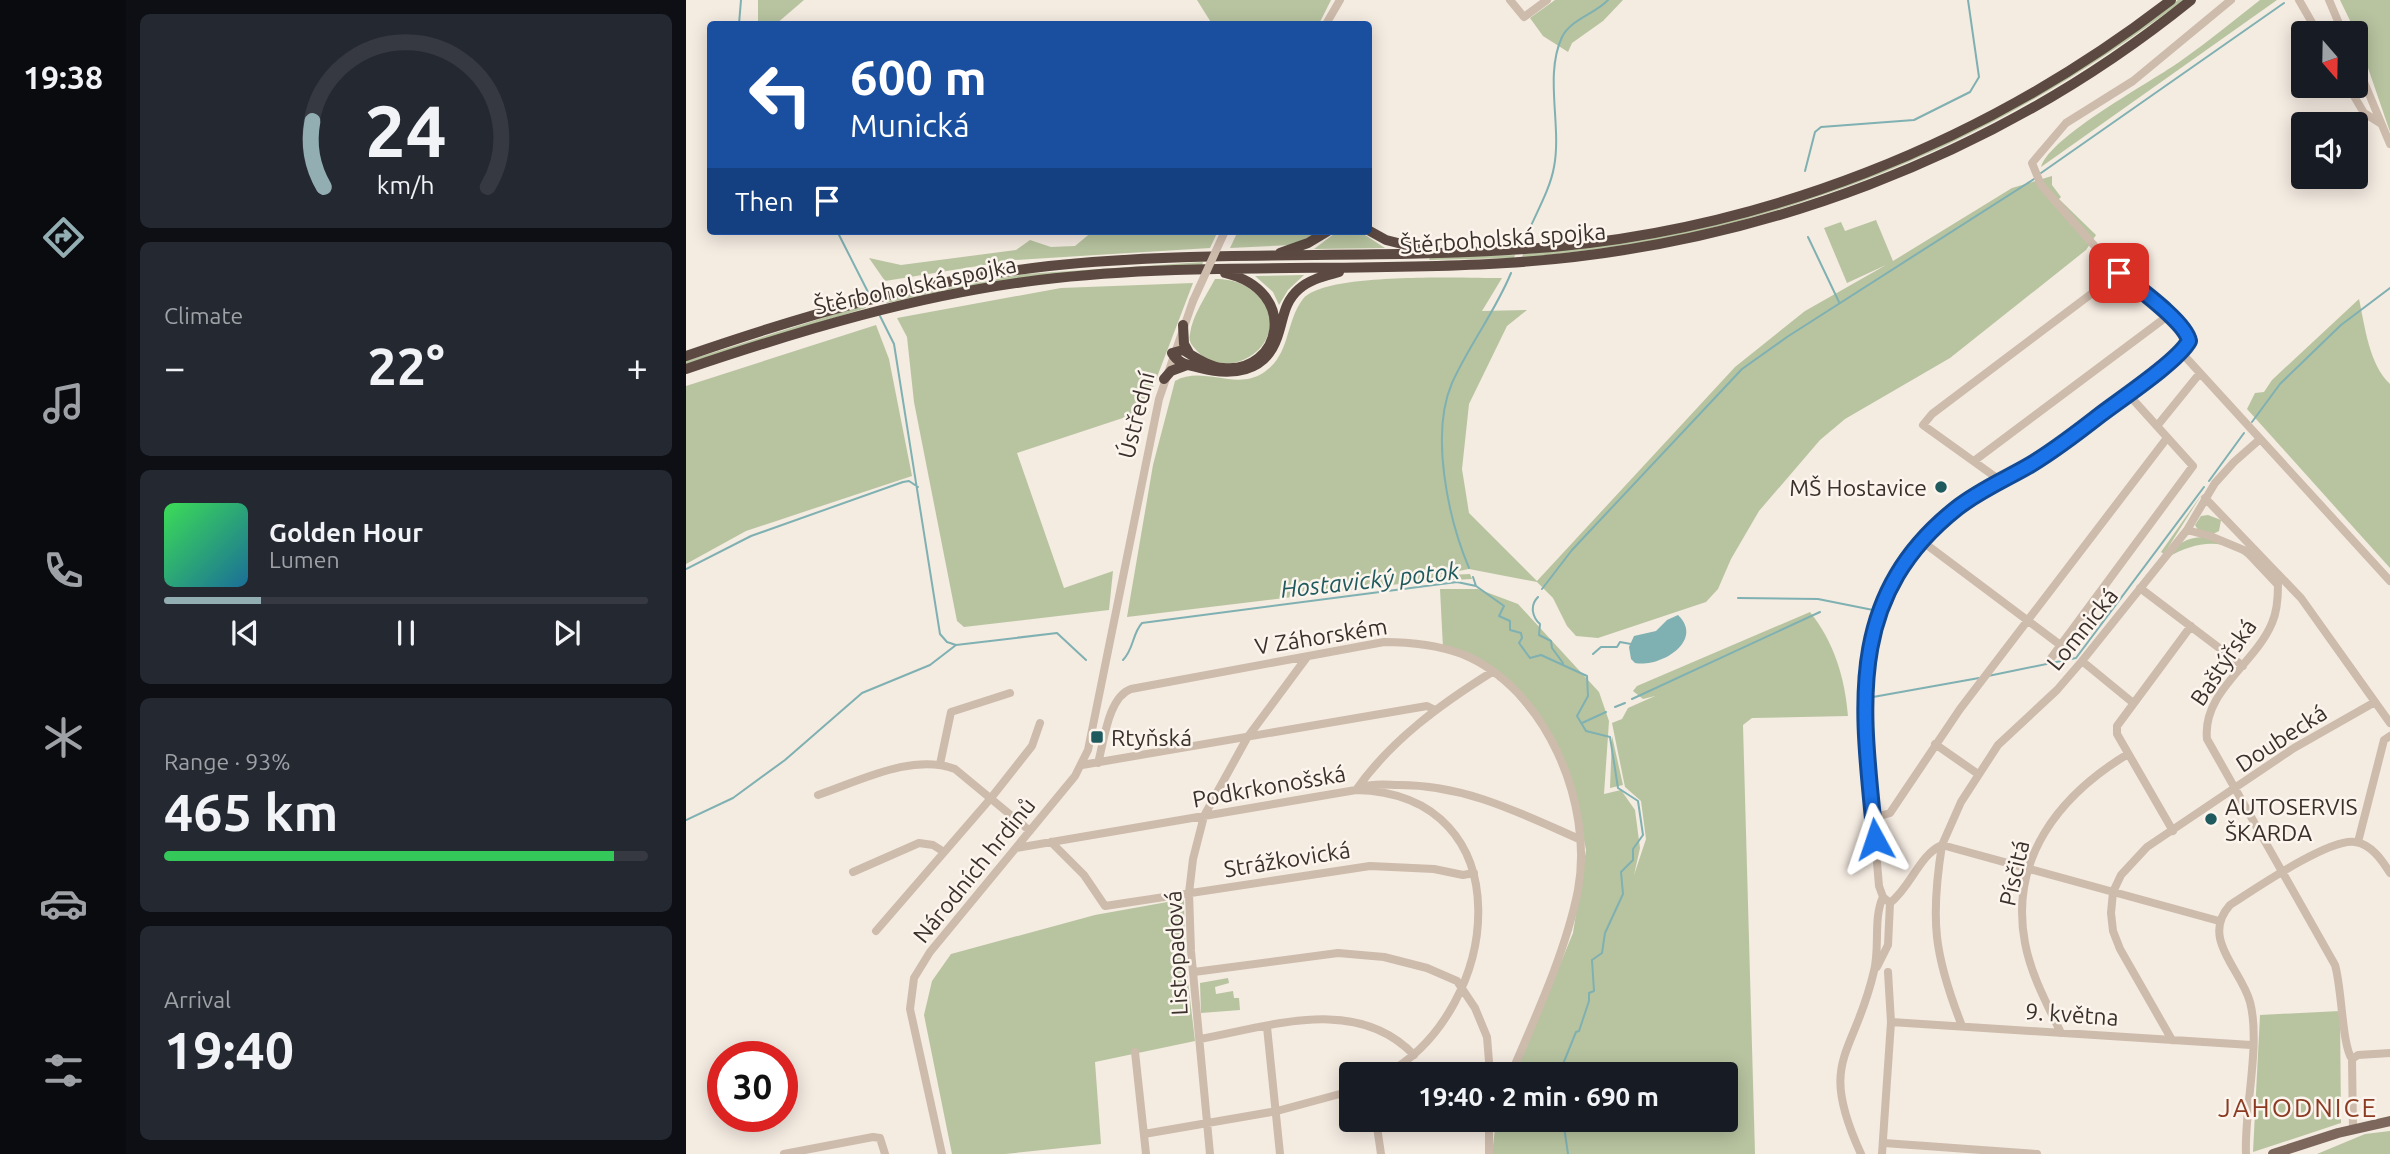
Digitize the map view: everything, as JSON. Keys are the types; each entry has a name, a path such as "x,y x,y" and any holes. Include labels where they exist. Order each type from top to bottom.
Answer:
{"highway":[{"name":"Štěrboholská spojka","path":"686,356 862,301 977,276 1046,267 1168,258 1446,253 1544,248 1650,233 1740,214 1836,184 1930,146 2009,106 2106,47 2171,0"},
{"name":"Štěrboholská spojka","path":"686,369 869,312 1041,280 1195,270 1504,263 1618,251 1734,228 1827,200 1899,173 1996,128 2105,63 2191,0"},
{"path":"1372,232 1400,245 1446,253"},
{"path":"1257,257 1301,246 1321,235"},
{"path":"1172,354 1183,350 1189,360 1226,373 1255,365 1273,348 1284,309 1300,288 1321,277 1368,267"},
{"path":"1164,379 1171,371 1189,360 1218,367 1244,365 1267,348 1275,325 1269,300 1253,283 1228,274 1195,270"},
{"path":"1183,325 1184,344 1189,360"}],"main road":[{"path":"2273,1154 2353,1129 2390,1121"}],"street":[{"path":"1328,21 1340,0"},
{"path":"1510,0 1524,17 1547,0"},
{"path":"1861,1154 1842,1108 1839,1083 1842,1057 1874,972 1888,945 1886,900 1879,886 1863,695 1867,659 1889,590 1923,542 1959,507 2065,442 2189,341 2188,335 2169,315 2119,273 2036,177 2033,159 2060,128 2133,80 2231,0"},
{"path":"2299,0 2311,21"},
{"path":"2329,0 2338,21"},
{"path":"2368,92 2390,144"},
{"path":"2355,98 2364,113 2380,122"},
{"name":"Ústřední","path":"1116,617 1141,478 1164,379 1183,325 1223,235"},
{"path":"2001,481 1923,425 1932,414 2119,273"},
{"path":"1974,461 2169,315"},
{"path":"2180,351 2390,581"},
{"path":"2157,426 2200,373"},
{"path":"2049,661 2193,466 2127,394"},
{"path":"1873,818 1890,813 1935,744 2167,438"},
{"name":"Lomnická","path":"1886,900 1903,892 1931,849 1942,845 1961,802 1998,745 2057,690 2082,661 2187,530 2205,498 2234,461 2259,440"},
{"path":"2205,498 2301,598 2390,723"},
{"name":"Baštýřská","path":"2187,530 2246,551 2278,585 2273,622 2205,720 2207,739 2335,965 2343,1006 2347,1053 2352,1059 2353,1129"},
{"path":"1923,542 2059,644"},
{"path":"2140,588 2243,666"},
{"name":"Národních hrdinů","path":"942,1154 910,1009 910,991 930,952 1082,765 1095,725 1116,617"},
{"path":"2173,831 2117,734 2117,726 2191,625"},
{"name":"V Záhorském","path":"1098,763 1115,705 1124,691 1384,642 1421,644 1461,654 1492,672 1524,699 1552,744 1573,799 1579,839 1578,889 1569,925 1516,1062"},
{"name":"Listopadová","path":"1210,1154 1189,893 1193,859 1204,816 1247,738 1307,657"},
{"path":"2082,661 2132,702"},
{"path":"1356,790 1394,745 1435,710 1492,672"},
{"path":"940,764 951,712 1010,693"},
{"name":"Doubecká","path":"2113,892 2133,859 2294,748 2375,702"},
{"path":"1082,765 1427,706 1435,710"},
{"path":"876,931 991,798 1032,746 1040,723"},
{"path":"2358,842 2384,740 2390,736"},
{"path":"1935,744 1978,774"},
{"name":"Písčitá","path":"2061,1033 2039,989 2025,942 2023,919 2030,869 2041,837 2057,811 2095,773 2128,754"},
{"path":"818,795 903,767 925,763 940,764 955,769 1030,831"},
{"path":"1356,790 1370,784 1447,789 1518,810 1579,839"},
{"name":"Podkrkonošská","path":"1016,848 1356,790 1399,796 1433,814 1460,839 1474,873 1476,929 1463,991 1447,1018 1414,1055 1404,1062"},
{"path":"853,872 919,842 933,845 944,852"},
{"name":"Strážkovická","path":"1051,842 1084,876 1105,906 1370,866 1424,867 1463,875 1474,873"},
{"path":"2243,1153 2252,1013 2249,998 2218,937 2219,921 2230,905 2333,844 2358,842 2371,849 2390,873"},
{"path":"1962,1026 1946,986 1936,942 1935,892 1942,845 2219,921"},
{"path":"2113,892 2111,913 2120,949 2172,1040"},
{"path":"1194,972 1314,954 1362,954 1427,968 1457,981 1488,1037 1489,1062"},
{"path":"1882,1154 1891,1022 1888,972"},
{"path":"1200,1039 1308,1019 1345,1018 1372,1025 1403,1043 1414,1055"},
{"name":"9. května","path":"1891,1022 2251,1045"},
{"path":"1267,1027 1280,1154"},
{"path":"1135,1052 1146,1154"},
{"path":"2352,1059 2358,1055 2389,1052"},
{"path":"1144,1134 1276,1111 1339,1094"},
{"path":"1378,1132 1381,1154"},
{"path":"1489,1154 1490,1132"},
{"path":"784,1154 811,1152 880,1138 885,1154"},
{"path":"1884,1143 2037,1154"}],"green space":[{"path":"758,0 804,0 780,21 758,21"},
{"path":"1197,0 1331,0 1320,21 1210,21"},
{"path":"1555,0 1623,0 1603,21 1572,43 1568,52 1543,36 1530,18"},
{"path":"2178,0 2184,0 2070,78 1955,141 1895,168 1768,213 1700,231 1634,244 1522,258 1523,254 1613,243 1700,226 1786,203 1869,174 1950,139 2029,99 2105,52"},
{"path":"2260,0 2277,0 2041,167 2049,154 2082,125 2182,60"},
{"path":"2340,0 2390,0 2390,132 2368,68 2368,21 2350,21"},
{"path":"2052,176 2052,185 2061,197 2059,199 2096,235 2086,250 1950,358 1845,419 1820,440 1759,511 1731,559 1718,589 1706,602 1598,638 1576,636 1567,626 1553,598 1537,582 1469,569 1432,576 1470,574 1472,579 1416,582 1127,617 1153,465 1175,381 1197,376 1241,380 1263,373 1279,357 1297,308 1303,299 1316,290 1338,284 1396,278 1502,278 1482,311 1527,310 1507,326 1469,404 1462,469 1469,513 1537,581 1735,367 1805,311 1886,265 1847,283 1824,228 1841,222 1845,231 1876,220 1893,261 2012,188"},
{"path":"1088,235 1216,235 1210,248 1015,260 885,281 869,258 901,265 1016,250 1030,240 1051,247 1075,246"},
{"path":"1236,235 1313,235 1292,245 1230,248"},
{"path":"1333,235 1365,235 1385,248 1314,249"},
{"path":"1515,255 1514,258 1429,260 1430,258"},
{"path":"1203,262 1202,266 956,288 887,303 885,300 1025,274"},
{"path":"1304,275 1288,290 1279,305 1273,292 1255,276"},
{"path":"1215,279 1229,280 1252,290 1263,299 1269,314 1270,328 1265,341 1257,351 1234,363 1221,364 1209,360 1198,352 1190,340 1193,320"},
{"path":"1193,283 1144,411 1017,453 1064,588 1113,571 1109,610 964,627 957,621 914,402 907,337 897,318 1061,288"},
{"path":"2359,299 2373,356 2390,384 2390,568 2247,409 2255,393 2264,392 2272,380"},
{"path":"864,305 866,308 686,364 686,361"},
{"path":"876,325 889,359 912,476 746,531 686,564 686,386"},
{"path":"2202,494 2164,554 2161,552"},
{"path":"2208,515 2221,520 2219,531 2213,534 2198,530 2195,525 2201,516"},
{"path":"2203,537 2237,549 2252,562 2232,548 2211,544 2190,547 2168,557 2182,542"},
{"path":"1440,589 1478,589 1518,604 1599,692 1609,721 1604,794 1621,790 1635,810 1640,848 1634,875 1646,839 1641,801 1625,787 1612,723 1622,719 1628,708 1655,696 1643,699 1633,691 1637,686 1810,612 1826,636 1841,674 1848,716 1752,718 1743,725 1755,1154 1492,1154 1495,1132 1738,1132 1738,1062 1520,1062 1573,933 1586,850 1575,797 1557,746 1494,670 1443,648"},
{"path":"1612,736 1623,785 1610,788"},
{"path":"1184,899 1185,957 1195,1041 1095,1062 1101,1144 1005,1154 952,1154 924,1015 932,981 951,954 1095,915"},
{"path":"1228,978 1229,983 1215,987 1216,994 1233,991 1234,998 1239,998 1240,1010 1201,1013 1200,983"},
{"path":"2340,1011 2341,1123 2253,1152 2260,1015"},
{"path":"2390,1131 2390,1154 2317,1154 2365,1134"}],"water":[{"path":"1678,615 1685,625 1686,634 1676,651 1656,661 1635,663 1631,659 1629,647 1634,636 1656,631 1667,620"}],"waterway":[{"name":"Hostavický potok","path":"739,21 741,0"},
{"path":"1526,237 1546,193 1554,167 1554,68 1562,37 1577,21 1608,0"},
{"path":"1805,171 1815,132 1821,127 1914,120 1970,92 1979,77 1968,0"},
{"path":"2041,173 2284,3"},
{"path":"1542,589 1572,550 1742,369 1787,337 2034,179"},
{"name":"Hostavický potok","path":"839,235 870,296"},
{"path":"1808,237 1839,302"},
{"path":"1469,568 1454,525 1444,476 1442,426 1452,383 1511,273"},
{"path":"2252,422 2280,384 2341,325 2390,288"},
{"name":"Hostavický potok","path":"880,316 894,344 940,634 947,642 956,645 1057,633 1086,660"},
{"path":"2209,481 2244,433"},
{"path":"686,569 751,536 903,482 909,481 918,487"},
{"path":"1988,676 2076,658 2204,487"},
{"path":"1473,577 1476,586"},
{"name":"Hostavický potok","path":"1123,660 1142,623 1457,582 1476,586 1504,606 1499,616 1510,621 1510,630 1521,633 1519,643 1530,658 1541,655 1587,676 1588,696 1577,716 1586,731 1610,737 1618,788 1638,801 1643,835 1633,849 1633,860 1621,872 1623,894 1605,933 1602,953 1592,960 1594,991 1589,993 1579,1031 1576,1032 1564,1062"},
{"path":"1538,597 1533,608 1535,619 1540,624 1539,635 1551,641 1552,648 1563,663"},
{"path":"1738,598 1818,599 1873,610"},
{"path":"1632,699 1820,612"},
{"path":"1593,654 1601,647 1617,647 1620,642 1631,644"},
{"path":"686,820 733,798 785,760 862,693 930,665 956,645"},
{"path":"1879,807 1869,702 1873,697 1979,678"},
{"path":"1615,707 1625,703"},
{"path":"1582,723 1606,712"},
{"name":"Hostavický potok","path":"1565,1132 1568,1154"}],"place":[{"name":"MŠ Hostavice","path":"1941,487"},
{"name":"Rtyňská","path":"1097,737"},
{"name":"AUTOSERVIS ŠKARDA","path":"2211,819"}],"district":[{"name":"JAHODNICE","path":"2298,1107"}],"route":[{"path":"1875,839 1863,692 1867,659 1878,618 1889,590 1904,566 1938,524 1959,507 2065,442 2145,380 2189,341 2188,335 2169,315 2119,273"}]}
